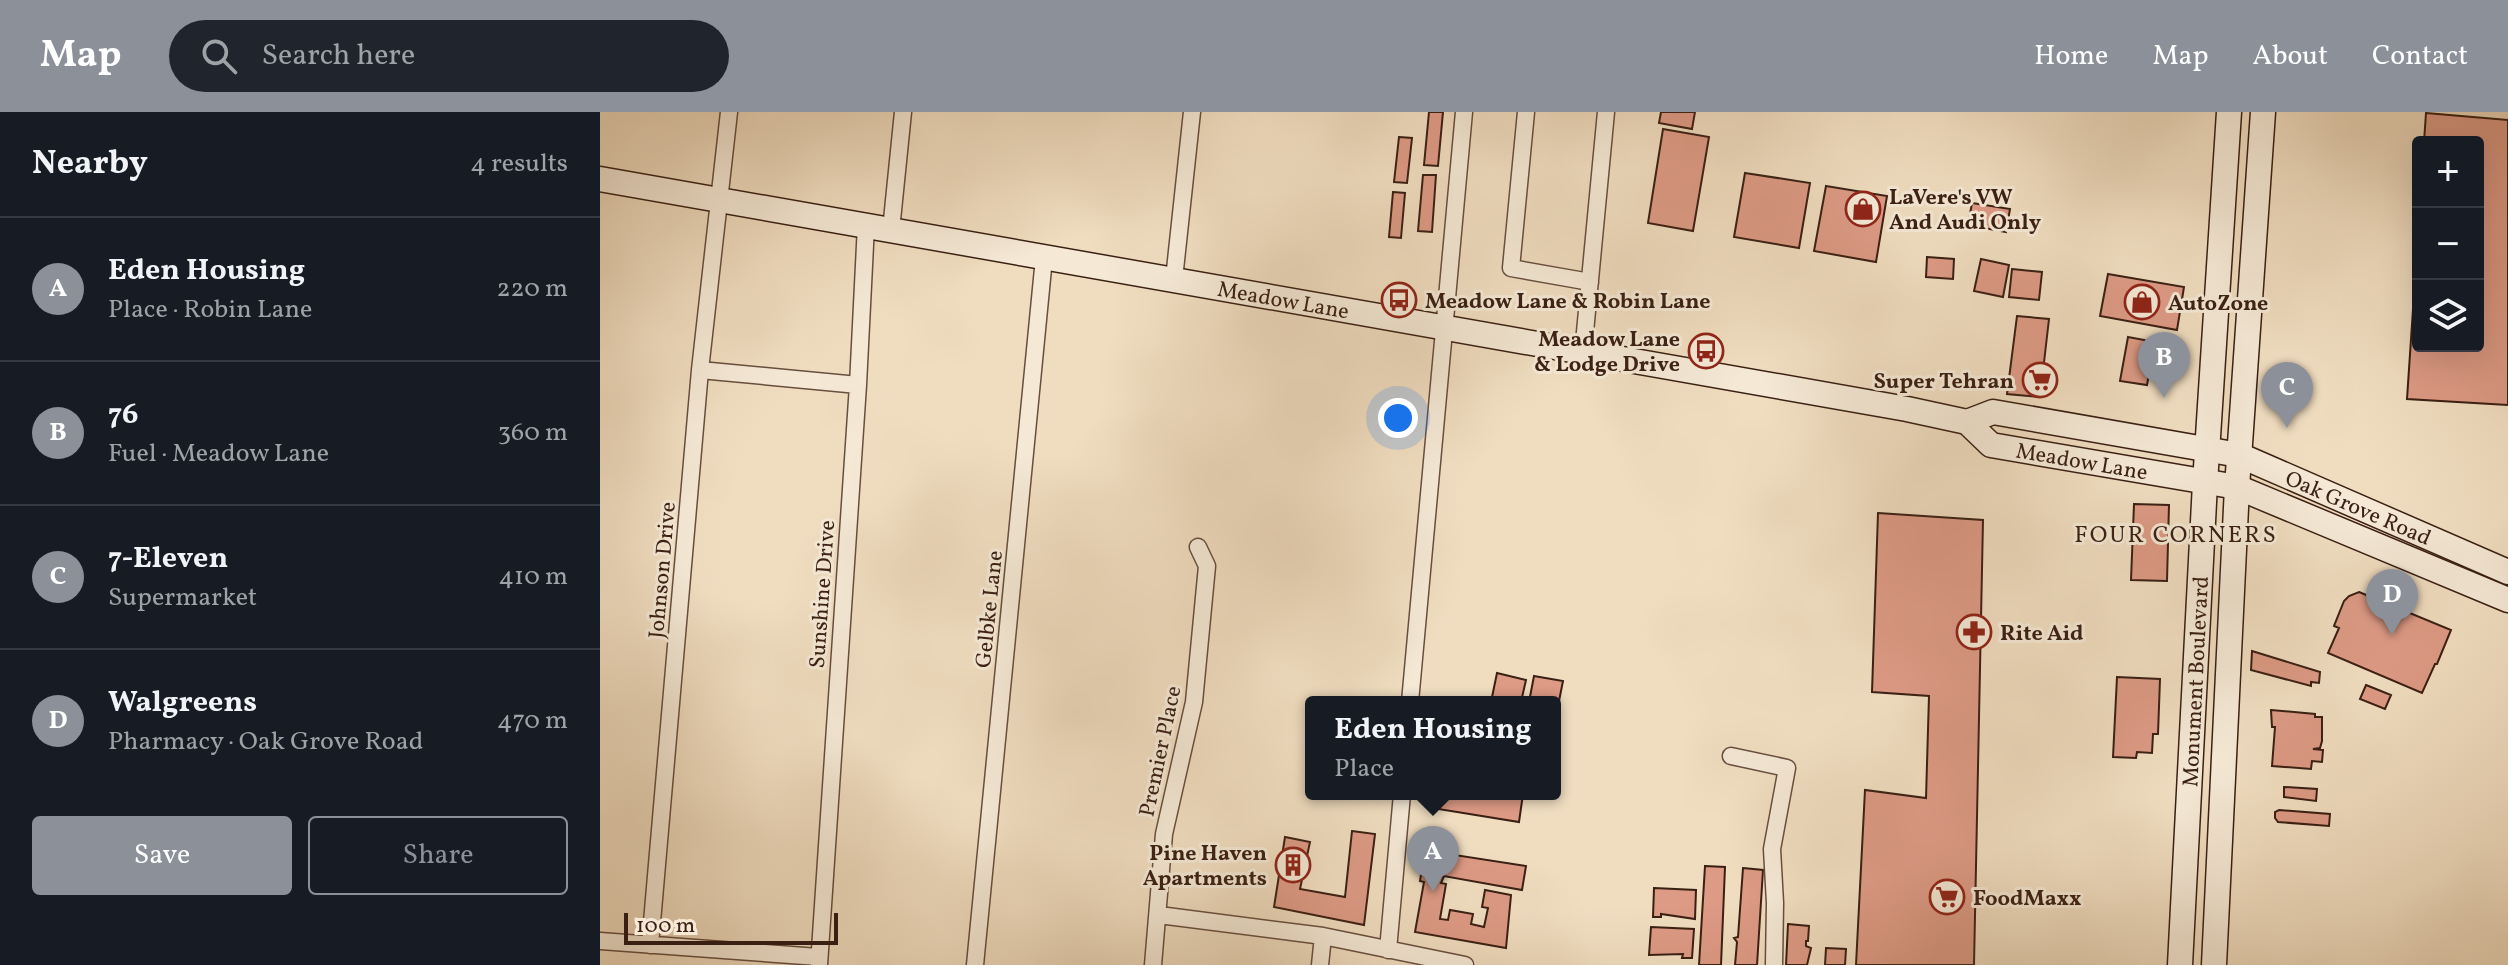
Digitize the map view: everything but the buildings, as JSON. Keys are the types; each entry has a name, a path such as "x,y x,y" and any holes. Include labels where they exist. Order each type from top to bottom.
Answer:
{"main road":[{"name":"Monument Boulevard","path":"2180,965 2205,483 2229,112"},
{"name":"Monument Boulevard","path":"2214,964 2237,487 2263,112"},
{"name":"Meadow Lane","path":"600,179 1907,409 1967,422 1991,445 2205,483"},
{"name":"Meadow Lane","path":"1967,422 1993,412 2208,448"},
{"name":"Oak Grove Road","path":"2208,448 2239,455 2508,572"},
{"name":"Oak Grove Road","path":"2205,483 2237,487 2508,600"},
{"path":"2191,773 2206,793 2207,835 2219,880"},
{"path":"2183,916 2201,949 2214,964"}],"street":[{"name":"Johnson Drive","path":"650,945 700,370 729,112"},
{"path":"891,230 903,112"},
{"path":"1174,279 1192,112"},
{"path":"1411,696 1464,112"},
{"path":"1526,112 1511,268 1590,282"},
{"path":"1583,353 1606,112"},
{"name":"Sunshine Drive","path":"818,961 858,385 866,225"},
{"name":"Gelbke Lane","path":"975,965 1044,258"},
{"path":"700,370 858,385"},
{"name":"Premier Place","path":"1153,965 1164,834 1194,702 1207,566 1198,547"},
{"path":"1731,756 1787,768 1772,849 1774,965"},
{"path":"1388,950 1401,800"},
{"path":"1159,915 1323,936 1465,965"},
{"path":"1320,965 1323,936"},
{"path":"600,941 818,961"}],"place":[{"name":"LaVere's VW And Audi Only","path":"1863,209"},
{"name":"Meadow Lane & Robin Lane","path":"1399,300"},
{"name":"AutoZone","path":"2142,302"},
{"name":"Meadow Lane & Lodge Drive","path":"1706,351"},
{"name":"Super Tehran","path":"2040,380"},
{"name":"76","path":"2164,398"},
{"name":"7-Eleven","path":"2287,428"},
{"name":"Rite Aid","path":"1974,632"},
{"name":"Walgreens","path":"2392,635"},
{"name":"Pine Haven Apartments","path":"1293,865"},
{"name":"Eden Housing","path":"1433,892"},
{"name":"FoodMaxx","path":"1947,897"}],"district":[{"name":"FOUR CORNERS","path":"2176,534"}]}
